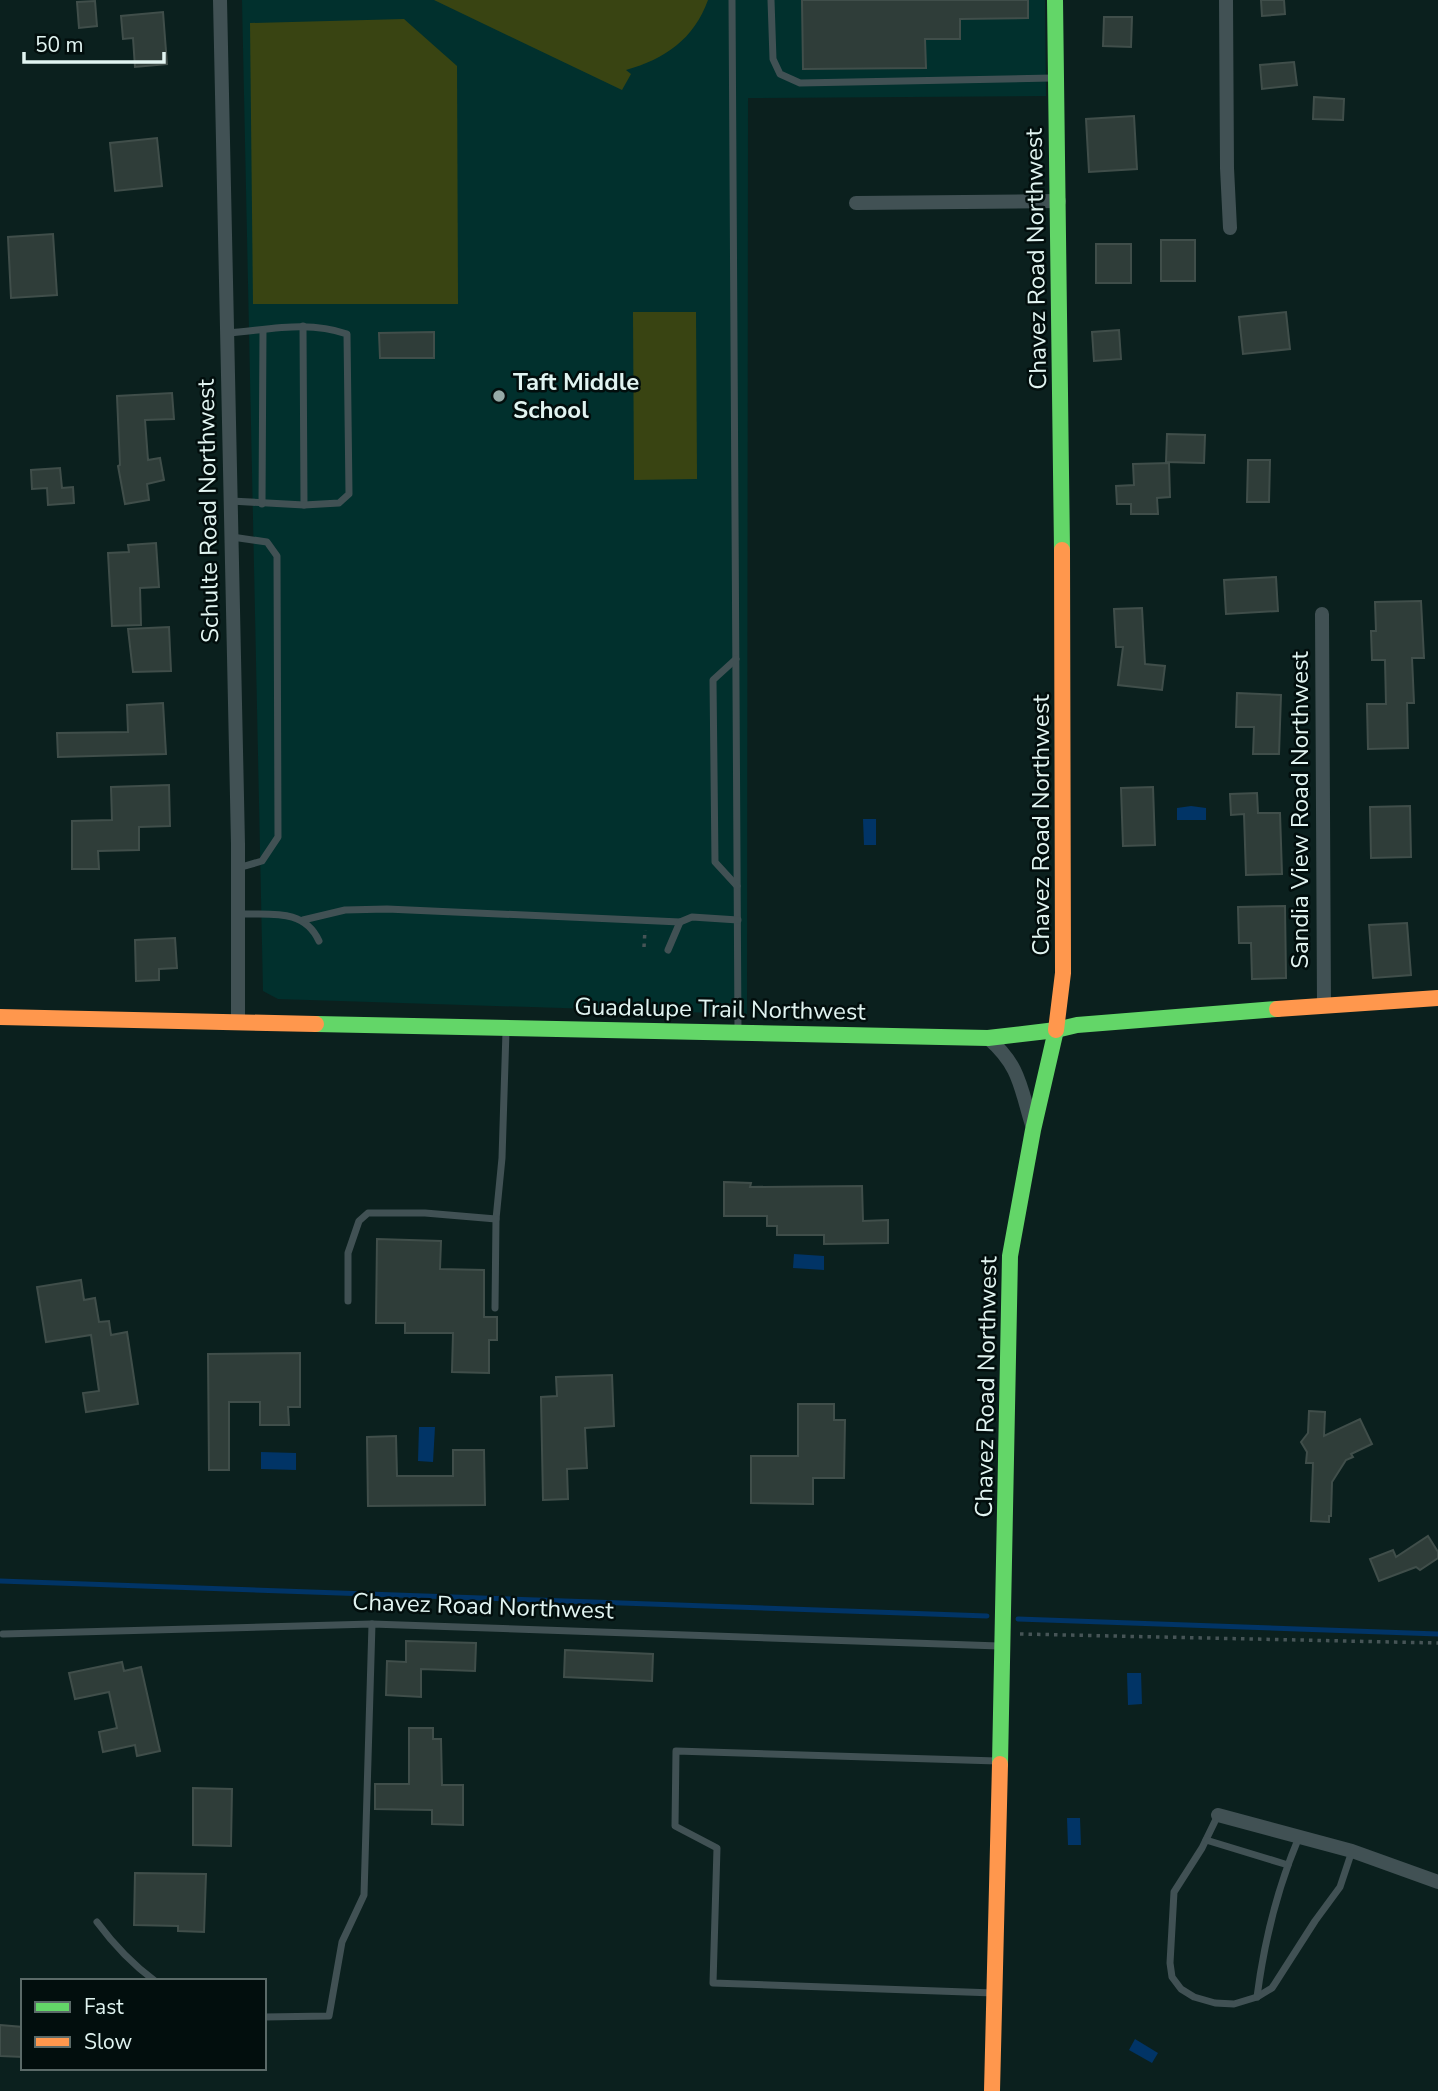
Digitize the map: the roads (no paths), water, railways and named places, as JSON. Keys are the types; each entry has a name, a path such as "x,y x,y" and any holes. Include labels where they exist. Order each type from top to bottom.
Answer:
{"street":[{"name":"Schulte Road Northwest","path":"220,0 239,1021"},
{"name":"Chavez Road Northwest","path":"992,2091 1010,1256 1033,1130 1056,1030 1063,973 1064,691 1055,0"},
{"path":"1226,0 1230,228"},
{"path":"856,202 1059,201"},
{"name":"Sandia View Road Northwest","path":"1322,614 1324,1005"},
{"name":"Guadalupe Trail Northwest","path":"0,1017 988,1038 1077,1025 1438,998"},
{"path":"988,1038 1007,1054 1016,1071 1033,1130"},
{"path":"1218,1815 1352,1851 1438,1882"}],"lane":[{"path":"732,0 738,1032"},
{"path":"771,0 773,59 780,74 800,83 1056,78"},
{"path":"227,333 303,326 329,327 347,334 349,494 339,503 304,505 231,501"},
{"path":"303,326 304,505"},
{"path":"262,504 263,330"},
{"path":"231,537 267,542 277,556 278,838 262,861 238,869"},
{"path":"736,659 713,680 715,862 737,886"},
{"path":"238,914 283,916 303,920 345,910 387,909 680,922 692,917 738,920"},
{"path":"303,920 313,928 319,941"},
{"path":"668,950 680,922"},
{"path":"495,1308 496,1219 502,1158 507,1027"},
{"path":"348,1301 348,1253 359,1221 369,1213 425,1213 496,1219"},
{"path":"266,2017 329,2016 342,1942 364,1895 372,1624"},
{"name":"Chavez Road Northwest","path":"3,1634 372,1624 1003,1640"},
{"path":"994,1993 713,1983 717,1848 675,1826 676,1751 1000,1762"},
{"path":"1218,1815 1174,1892 1170,1963 1172,1977 1181,1989 1194,1997 1215,2003 1234,2004 1257,1997 1272,1988 1340,1887 1352,1851"},
{"path":"1257,1997 1264,1948 1299,1837"},
{"path":"1206,1840 1288,1866"},
{"path":"97,1922 136,1967 152,1979"}],"water":[{"path":"1177,808 1206,808 1206,820 1177,820"},
{"path":"863,819 876,819 876,845 864,845"},
{"path":"794,1254 824,1256 824,1270 793,1268"},
{"path":"419,1427 435,1427 433,1462 418,1461"},
{"path":"261,1452 296,1453 296,1470 261,1469"},
{"path":"1127,1673 1141,1673 1142,1704 1128,1705"},
{"path":"1067,1818 1080,1818 1081,1845 1068,1845"},
{"path":"1135,2039 1158,2053 1152,2063 1129,2050"}],"waterway":[{"path":"0,1581 987,1616"},
{"path":"1018,1619 1438,1634"}],"place":[{"name":"Taft Middle School","path":"499,396"}]}
